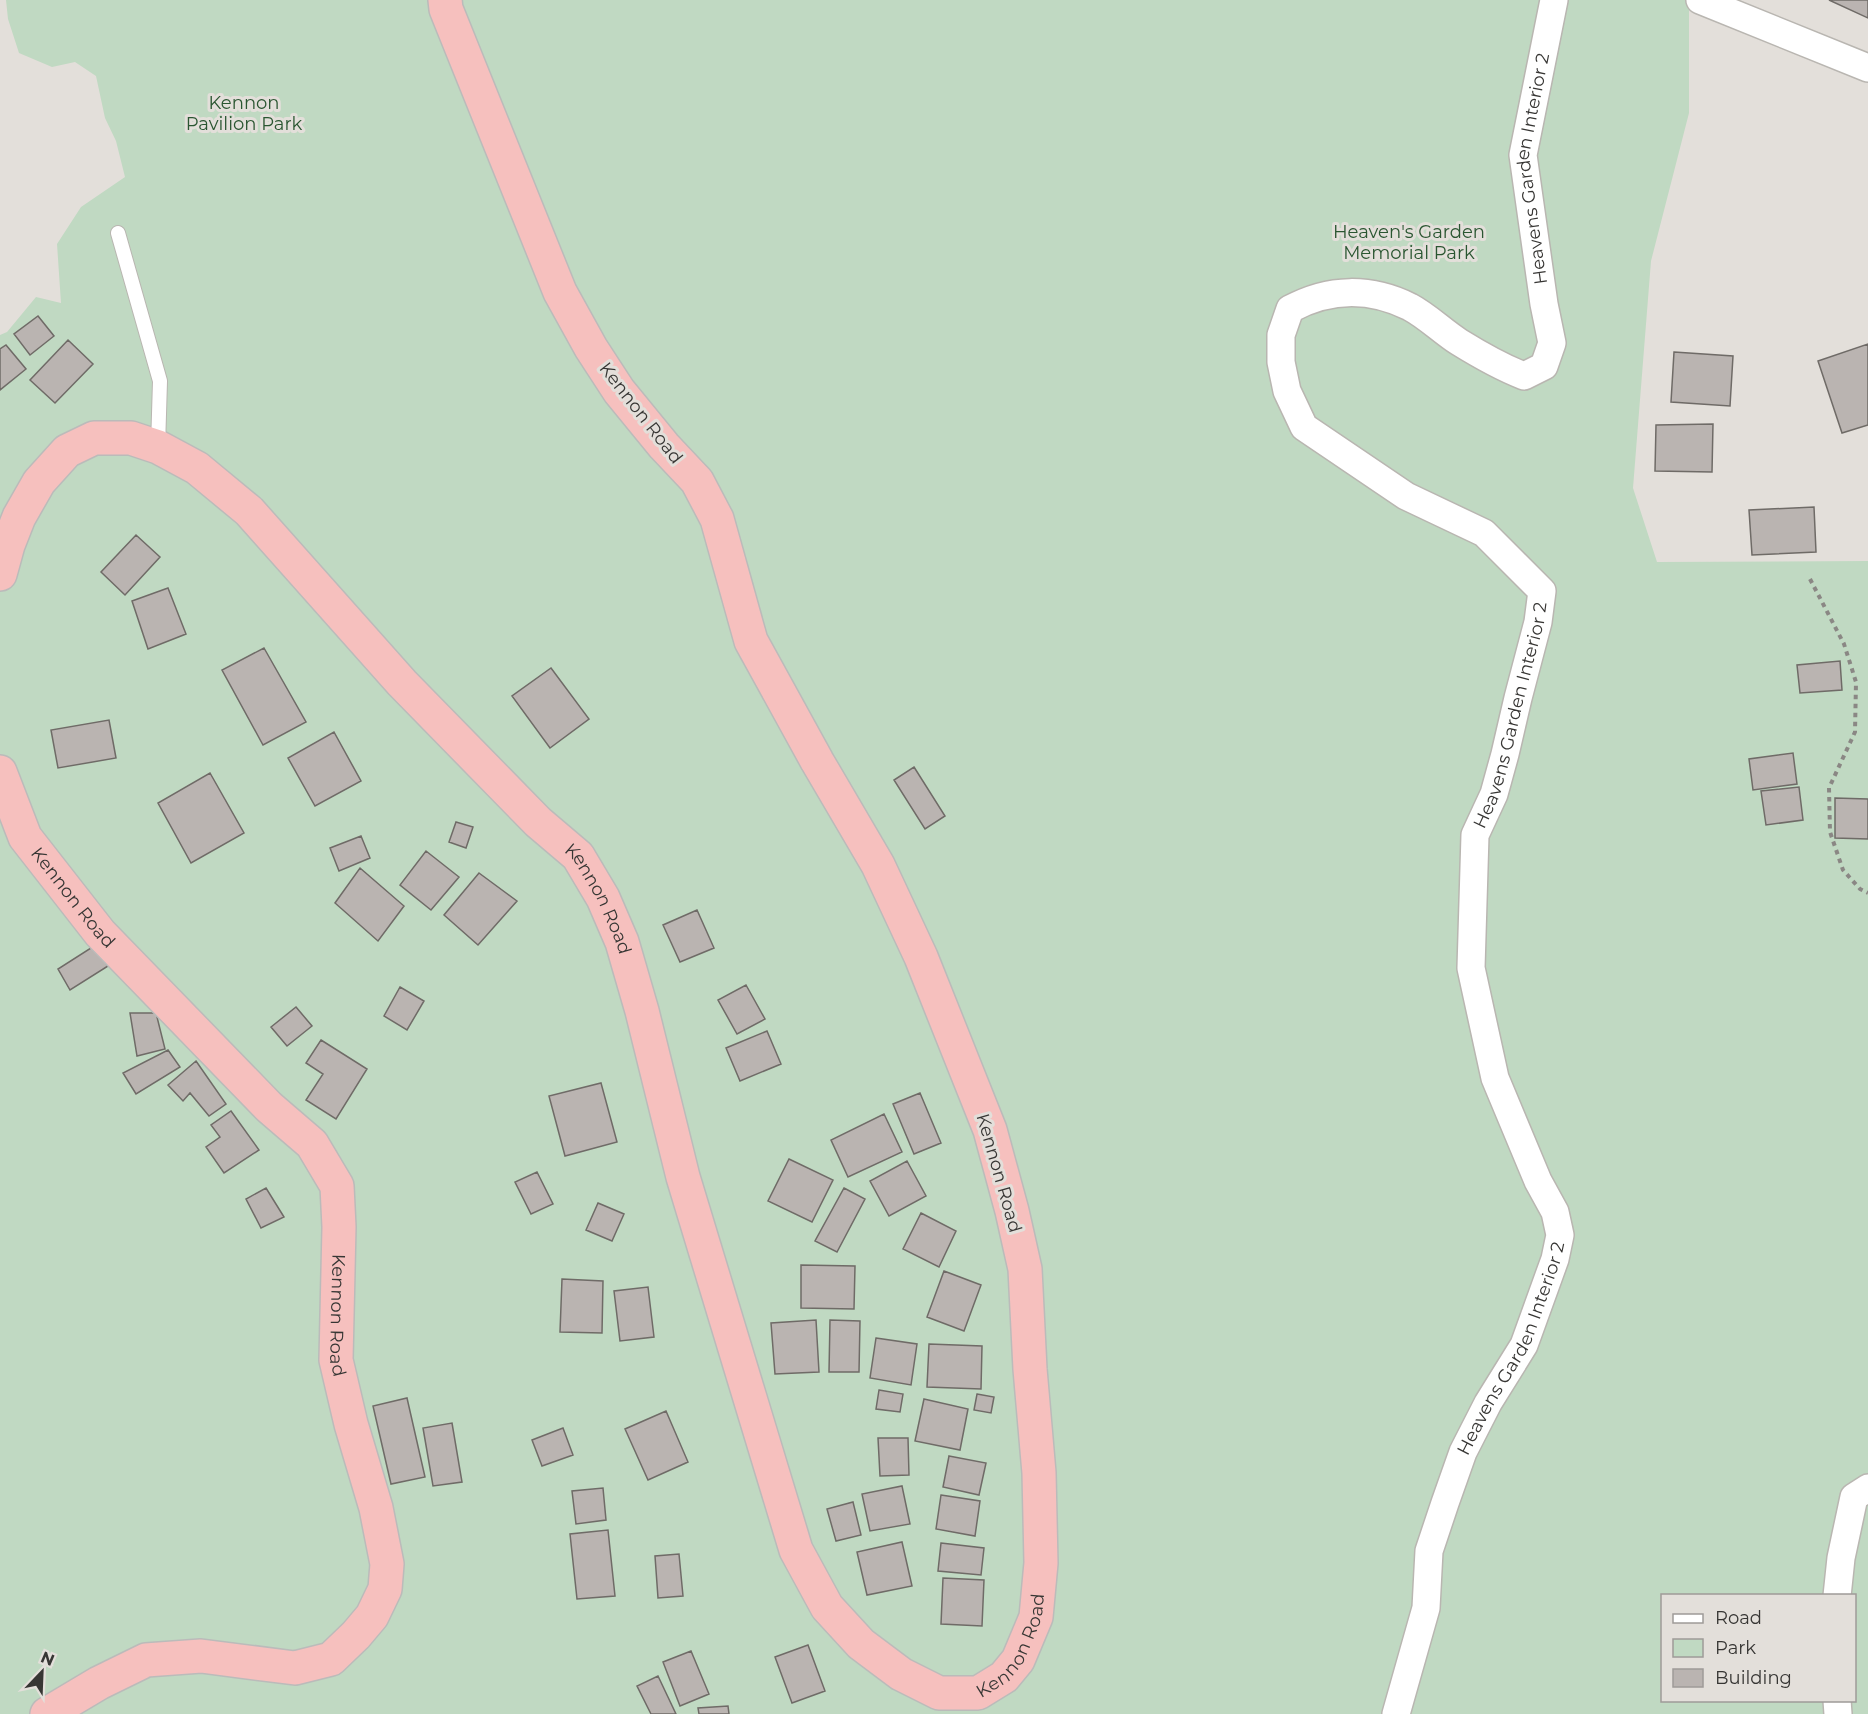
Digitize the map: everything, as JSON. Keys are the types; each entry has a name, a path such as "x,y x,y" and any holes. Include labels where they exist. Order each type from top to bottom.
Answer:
{"highway":[{"name":"Kennon Road","path":"0,574 19,517 39,482 67,450 94,438 131,438 158,447 197,468 249,512 402,683 538,822 578,856 603,898 622,942 642,1011 683,1177 796,1550 827,1607 861,1644 901,1674 939,1693 978,1693 1004,1677 1018,1660 1036,1617 1041,1563 1040,1473 1030,1369 1025,1269 990,1130 921,957 878,865 751,641 717,519 696,481 619,391 591,348 560,292 444,0"},
{"name":"Kennon Road","path":"0,772 25,837 100,933 269,1107 312,1144 337,1186 339,1227 336,1360 351,1424 376,1509 387,1564 385,1589 372,1616 331,1659 295,1668 201,1656 146,1660 99,1683 47,1714"}],"street":[{"name":"Heavens Garden Interior 2","path":"1396,1714 1426,1608 1429,1551 1459,1462 1488,1403 1524,1345 1555,1259 1560,1235 1555,1212 1538,1181 1495,1078 1471,968 1475,835 1494,794 1505,754 1538,622 1542,591 1484,533 1406,496 1305,427 1287,391 1281,362 1281,335 1290,309 1308,299 1334,293 1377,294 1411,307 1457,341 1496,364 1524,376 1544,366 1552,343 1544,304 1523,155 1554,0"},
{"path":"1700,0 1868,68"},
{"path":"1838,1594 1841,1558 1854,1497 1868,1488"}],"lane":[{"path":"118,233 160,381 158,447"}],"path":[{"path":"1810,579 1844,644 1856,682 1855,732 1830,788 1830,832 1843,870 1860,889 1868,893"}],"green space":[{"path":"6,0 1689,0 1689,113 1651,261 1633,488 1657,562 1868,561 1868,1714 0,1714 0,335 7,332 36,297 61,303 57,244 81,207 125,177 116,141 105,118 96,76 75,62 52,67 19,53 8,19"}],"building":[{"path":"1829,0 1868,0 1868,18"},
{"path":"38,316 54,336 30,355 14,334"},
{"path":"68,340 93,364 55,403 30,380"},
{"path":"1868,344 1868,425 1842,433 1818,361"},
{"path":"6,345 26,369 0,390 0,349"},
{"path":"1674,352 1733,356 1730,406 1671,402"},
{"path":"1713,424 1712,472 1655,471 1656,425"},
{"path":"1814,507 1816,552 1752,555 1749,510"},
{"path":"136,535 160,557 125,595 101,572"},
{"path":"168,588 186,634 148,649 132,601"},
{"path":"264,648 306,722 263,745 222,670"},
{"path":"1840,661 1842,690 1800,693 1797,665"},
{"path":"551,668 589,719 550,748 512,696"},
{"path":"109,720 116,758 58,768 51,730"},
{"path":"334,732 361,781 315,806 288,758"},
{"path":"1793,753 1797,784 1753,790 1749,759"},
{"path":"914,767 945,816 925,829 894,780"},
{"path":"210,773 244,833 191,863 158,803"},
{"path":"1799,787 1803,820 1766,825 1761,791"},
{"path":"1835,798 1868,799 1868,839 1835,838"},
{"path":"456,822 473,827 466,848 449,842"},
{"path":"361,836 370,858 339,871 330,848"},
{"path":"426,851 459,877 431,910 400,885"},
{"path":"360,868 404,906 378,941 335,903"},
{"path":"479,873 517,901 478,945 444,915"},
{"path":"697,910 714,948 680,962 663,925"},
{"path":"94,946 108,966 70,990 58,969"},
{"path":"746,985 765,1019 737,1034 718,1000"},
{"path":"400,987 424,1001 407,1030 384,1016"},
{"path":"296,1007 312,1026 287,1046 271,1027"},
{"path":"130,1013 156,1013 165,1049 137,1056"},
{"path":"767,1031 781,1064 740,1081 726,1048"},
{"path":"321,1040 367,1069 336,1119 306,1100 323,1074 306,1063"},
{"path":"168,1050 180,1067 136,1094 123,1073"},
{"path":"196,1061 226,1104 209,1116 190,1093 183,1101 168,1085"},
{"path":"601,1083 617,1142 565,1156 549,1096"},
{"path":"920,1093 941,1143 914,1154 893,1104"},
{"path":"231,1111 259,1150 224,1173 206,1147 220,1137 211,1125"},
{"path":"884,1114 902,1152 848,1177 831,1140"},
{"path":"789,1159 833,1180 812,1222 768,1201"},
{"path":"907,1161 926,1196 889,1216 870,1181"},
{"path":"537,1172 553,1204 531,1214 515,1182"},
{"path":"266,1188 284,1217 261,1228 246,1199"},
{"path":"844,1188 865,1199 837,1252 815,1241"},
{"path":"598,1203 624,1214 612,1241 586,1230"},
{"path":"921,1213 956,1231 939,1267 903,1249"},
{"path":"801,1265 855,1266 854,1309 801,1308"},
{"path":"944,1271 981,1285 964,1331 927,1317"},
{"path":"562,1279 603,1281 602,1333 560,1332"},
{"path":"648,1287 654,1337 620,1341 614,1291"},
{"path":"816,1320 819,1372 775,1374 771,1323"},
{"path":"830,1320 860,1321 859,1372 829,1372"},
{"path":"876,1338 917,1344 911,1385 870,1378"},
{"path":"929,1344 982,1346 981,1389 927,1387"},
{"path":"879,1390 903,1394 900,1412 876,1409"},
{"path":"977,1394 994,1397 991,1413 974,1410"},
{"path":"407,1398 425,1477 391,1484 373,1406"},
{"path":"924,1399 968,1409 960,1450 915,1441"},
{"path":"666,1411 688,1462 648,1480 625,1429"},
{"path":"452,1423 462,1482 433,1486 423,1428"},
{"path":"563,1428 573,1455 542,1466 532,1440"},
{"path":"878,1438 908,1438 909,1475 880,1476"},
{"path":"949,1456 986,1463 979,1495 943,1487"},
{"path":"902,1486 910,1524 870,1531 862,1494"},
{"path":"603,1488 606,1520 576,1524 572,1491"},
{"path":"941,1495 980,1501 975,1536 936,1529"},
{"path":"853,1502 861,1535 836,1541 827,1509"},
{"path":"608,1530 615,1596 577,1599 570,1534"},
{"path":"902,1542 912,1586 867,1595 857,1552"},
{"path":"941,1543 984,1548 981,1575 938,1571"},
{"path":"679,1554 683,1596 658,1598 655,1556"},
{"path":"943,1578 984,1580 982,1626 941,1624"},
{"path":"808,1645 825,1691 792,1703 775,1657"},
{"path":"691,1651 709,1694 680,1706 663,1662"},
{"path":"658,1676 676,1714 651,1714 637,1686"},
{"path":"728,1706 729,1714 699,1714 698,1708"}],"park label":[{"name":"Kennon Pavilion Park","path":"244,113"},
{"name":"Heaven's Garden Memorial Park","path":"1409,242"}]}
